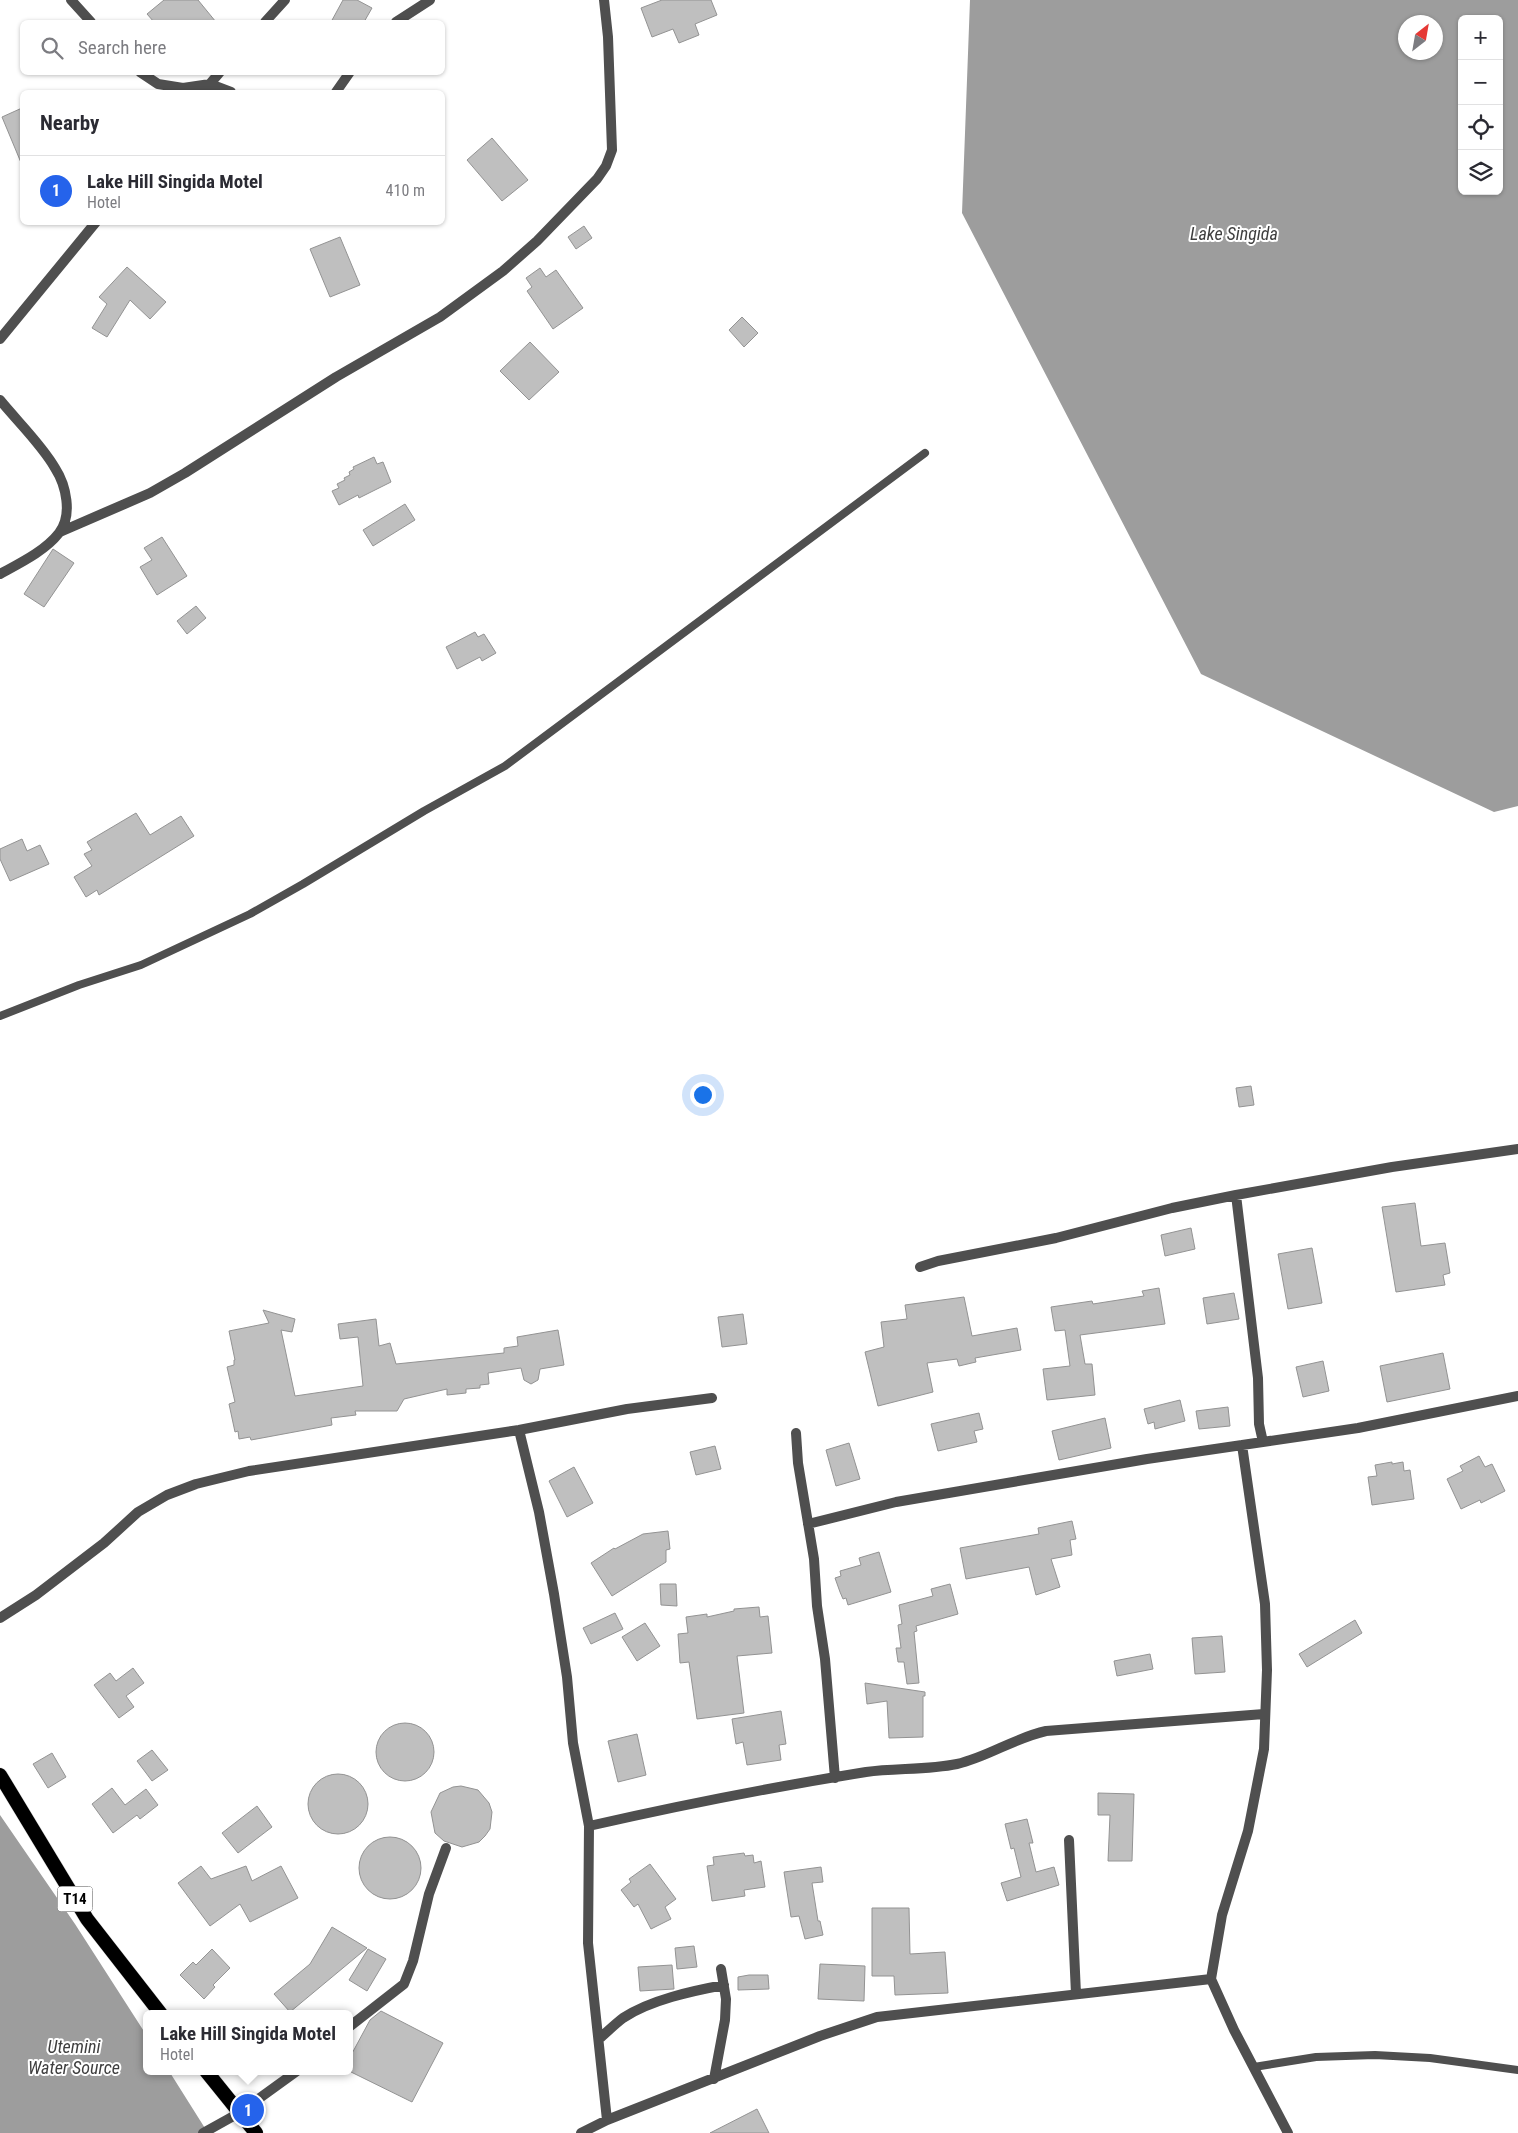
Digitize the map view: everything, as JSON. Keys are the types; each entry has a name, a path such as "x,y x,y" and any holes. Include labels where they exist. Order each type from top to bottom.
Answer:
{"highway":[{"name":"T14","path":"0,1775 87,1919 158,2010"},
{"path":"209,2075 256,2133"}],"street":[{"path":"71,0 89,20"},
{"path":"267,20 285,0"},
{"path":"399,20 430,0"},
{"path":"0,574 29,557 60,532 150,493 185,473 336,377 440,317 503,271 537,241 597,179 606,166 612,150 608,37 604,0"},
{"path":"144,75 158,84 183,88 210,84 226,90"},
{"path":"205,90 218,75"},
{"path":"337,90 348,75"},
{"path":"0,339 94,225"},
{"path":"0,400 56,468 65,490 67,515 60,532"},
{"path":"920,1267 938,1261 1056,1238 1172,1208 1236,1195 1392,1167 1518,1149"},
{"path":"1236,1195 1255,1346 1259,1424 1262,1442"},
{"path":"808,1524 896,1502 1242,1445 1358,1428 1518,1396"},
{"path":"0,1618 36,1596 104,1543 138,1512 167,1495 196,1484 249,1471 519,1430 627,1409 712,1398"},
{"path":"519,1430 546,1548 567,1677 573,1742 589,1826 588,1943 607,2120"},
{"path":"796,1433 798,1463 814,1559 817,1606 825,1658 834,1778"},
{"path":"1242,1445 1265,1604 1267,1670 1264,1749 1248,1831 1222,1915 1211,1979 1234,2030 1288,2133"},
{"path":"589,1826 676,1806 834,1778 870,1772 956,1764 977,1759 1028,1735 1046,1731 1264,1714"},
{"path":"1069,1840 1076,1994"},
{"path":"353,2024 404,1984 413,1961 429,1894 446,1848"},
{"path":"714,2079 725,2020 726,1999 721,1969"},
{"path":"581,2133 607,2120 820,2036 878,2018 1211,1979"},
{"path":"599,2039 623,2019 638,2010 692,1991 724,1985"},
{"path":"203,2133 239,2113 291,2075"}],"lane":[{"path":"0,1016 79,985 141,965 250,914 424,811 505,766 925,453"},
{"path":"1254,2067 1316,2057 1375,2055 1430,2058 1518,2070"}],"water":[{"name":"Lake Singida","path":"970,0 1518,0 1518,806 1494,812 1201,674 962,213"},
{"name":"Utemini Water Source","path":"0,1815 75,1924 143,2030 143,2075 172,2075 208,2133 0,2133"}],"building":[{"path":"164,0 198,0 214,20 152,20 147,14"},
{"path":"343,0 357,0 372,8 365,20 332,20"},
{"path":"662,0 711,0 717,15 695,24 699,35 679,43 673,29 652,37 641,8"},
{"path":"20,109 20,160 2,117"},
{"path":"492,138 528,180 502,201 467,160"},
{"path":"584,226 592,238 576,249 568,237"},
{"path":"340,237 360,285 330,297 310,249"},
{"path":"127,267 166,302 150,319 130,300 107,337 92,328 107,304 99,297"},
{"path":"540,268 546,277 556,270 583,308 553,329 527,291 532,287 526,278"},
{"path":"742,317 758,333 744,347 729,330"},
{"path":"530,342 559,372 529,400 500,371"},
{"path":"374,457 377,464 383,462 391,482 359,498 358,495 339,505 332,491 339,488 337,484 350,475 349,472 354,469 353,467"},
{"path":"405,504 415,520 373,546 363,530"},
{"path":"162,537 187,576 157,595 140,567 152,560 144,548"},
{"path":"53,549 74,563 44,607 24,594"},
{"path":"196,606 206,618 187,634 177,621"},
{"path":"475,632 478,637 484,634 496,653 482,661 480,657 457,669 446,647"},
{"path":"136,813 150,835 181,816 194,836 99,895 97,890 86,897 74,877 92,866 84,854 92,850 87,842"},
{"path":"22,839 27,851 40,845 49,864 10,881 0,859 0,849"},
{"path":"1251,1086 1254,1105 1239,1107 1236,1088"},
{"path":"1415,1203 1421,1246 1445,1243 1450,1273 1443,1275 1445,1285 1396,1292 1382,1207"},
{"path":"1191,1228 1195,1249 1165,1256 1161,1235"},
{"path":"1312,1248 1322,1303 1288,1309 1278,1254"},
{"path":"1159,1288 1165,1324 1080,1335 1085,1364 1092,1364 1095,1395 1047,1400 1043,1369 1070,1366 1065,1330 1055,1331 1051,1307 1092,1301 1093,1304 1144,1296 1142,1291"},
{"path":"1234,1293 1239,1319 1207,1324 1203,1298"},
{"path":"964,1297 972,1336 1017,1328 1021,1350 975,1358 976,1362 959,1366 957,1359 927,1363 933,1392 878,1406 865,1352 884,1347 881,1322 907,1319 905,1305"},
{"path":"263,1310 295,1319 292,1332 281,1330 295,1396 363,1386 358,1337 340,1339 338,1324 376,1319 379,1346 390,1343 396,1364 504,1353 504,1348 518,1346 517,1337 558,1330 564,1365 540,1369 538,1380 531,1384 524,1380 521,1368 488,1373 489,1384 480,1385 480,1388 466,1389 466,1393 447,1395 447,1389 404,1399 397,1411 355,1411 356,1415 331,1418 332,1425 251,1440 250,1437 239,1439 238,1431 235,1432 229,1404 235,1402 227,1367 234,1365 235,1360 229,1331 269,1323"},
{"path":"743,1314 747,1344 722,1347 718,1317"},
{"path":"1443,1353 1450,1389 1387,1402 1380,1366"},
{"path":"1323,1361 1329,1391 1303,1397 1296,1367"},
{"path":"1180,1400 1185,1421 1155,1429 1154,1422 1148,1424 1144,1409"},
{"path":"1228,1407 1230,1426 1199,1429 1196,1411"},
{"path":"979,1413 983,1429 974,1431 977,1442 938,1451 931,1424"},
{"path":"1105,1418 1111,1448 1059,1460 1052,1431"},
{"path":"849,1443 860,1479 836,1486 826,1450"},
{"path":"715,1446 721,1469 696,1475 690,1452"},
{"path":"1479,1456 1485,1467 1492,1464 1505,1491 1481,1503 1480,1500 1461,1509 1447,1479 1463,1471 1460,1466"},
{"path":"1392,1462 1392,1464 1403,1462 1404,1471 1410,1470 1414,1499 1372,1505 1368,1477 1377,1476 1375,1465"},
{"path":"574,1467 593,1503 567,1517 549,1481"},
{"path":"1072,1521 1076,1539 1070,1540 1072,1555 1051,1559 1060,1587 1036,1595 1029,1567 966,1579 960,1548 1039,1534 1038,1528"},
{"path":"668,1531 670,1549 666,1550 666,1562 612,1596 591,1563 614,1548 643,1534"},
{"path":"879,1552 891,1592 848,1605 846,1598 843,1599 835,1578 841,1576 840,1571 861,1565 859,1558"},
{"path":"660,1584 676,1584 677,1606 661,1605"},
{"path":"950,1584 958,1614 916,1626 917,1631 914,1632 919,1683 907,1684 904,1662 898,1662 896,1648 901,1648 898,1625 902,1624 899,1605 933,1596 931,1589"},
{"path":"759,1607 760,1617 768,1616 772,1653 737,1656 744,1713 697,1719 689,1662 680,1663 678,1634 688,1633 686,1617 707,1614 707,1617 734,1611 734,1609"},
{"path":"615,1613 623,1629 591,1644 583,1628"},
{"path":"1355,1620 1362,1633 1307,1667 1299,1654"},
{"path":"645,1623 660,1646 637,1661 622,1637"},
{"path":"1222,1636 1225,1672 1195,1674 1192,1638"},
{"path":"1150,1654 1153,1669 1117,1676 1114,1661"},
{"path":"133,1668 144,1683 126,1696 134,1707 119,1718 94,1685 110,1673 116,1681"},
{"path":"865,1683 925,1692 925,1696 923,1696 923,1737 889,1738 887,1701 867,1704"},
{"path":"781,1711 786,1744 779,1745 781,1760 747,1765 743,1742 736,1744 732,1719"},
{"path":"399,1723 411,1723 426,1731 434,1746 434,1758 426,1773 411,1781 399,1781 384,1773 376,1758 376,1746 384,1731"},
{"path":"637,1734 646,1775 618,1782 608,1741"},
{"path":"152,1750 168,1770 152,1781 137,1761"},
{"path":"52,1753 66,1777 48,1788 33,1764"},
{"path":"332,1774 344,1774 355,1779 363,1787 368,1798 366,1816 355,1829 344,1834 332,1834 321,1829 313,1821 308,1810 308,1798 313,1787 321,1779"},
{"path":"461,1786 478,1790 489,1803 492,1812 490,1829 485,1836 479,1842 462,1847 444,1841 435,1833 431,1812 440,1793 453,1787"},
{"path":"112,1788 125,1805 146,1789 158,1805 140,1819 137,1815 113,1833 92,1804"},
{"path":"1098,1793 1134,1794 1132,1861 1108,1861 1110,1815 1098,1815"},
{"path":"257,1806 272,1827 238,1853 222,1833"},
{"path":"1027,1819 1033,1843 1029,1843 1036,1872 1054,1867 1059,1885 1007,1901 1001,1883 1021,1877 1014,1848 1011,1849 1005,1824"},
{"path":"390,1837 402,1839 412,1846 419,1856 421,1868 419,1880 412,1890 402,1897 390,1899 378,1897 368,1890 361,1880 359,1868 361,1856 368,1846 378,1839"},
{"path":"744,1853 745,1856 753,1855 754,1863 761,1861 765,1887 744,1890 745,1896 712,1901 707,1866 714,1865 713,1857"},
{"path":"650,1864 676,1899 665,1907 671,1919 651,1929 638,1904 634,1907 621,1890 631,1882 629,1879"},
{"path":"201,1866 211,1879 246,1866 252,1881 281,1866 298,1898 250,1922 240,1904 210,1926 178,1883"},
{"path":"821,1867 823,1882 812,1883 818,1921 820,1921 823,1935 805,1939 799,1916 791,1917 784,1872"},
{"path":"872,1908 909,1908 910,1954 945,1952 948,1993 895,1995 894,1976 872,1976"},
{"path":"332,1927 367,1948 292,2010 288,2010 274,1994 310,1964"},
{"path":"694,1946 697,1967 677,1969 675,1948"},
{"path":"212,1949 230,1968 213,1985 215,1987 204,1999 180,1975 193,1962 196,1965"},
{"path":"368,1949 386,1959 367,1991 349,1980"},
{"path":"820,1964 865,1966 864,2001 818,1999"},
{"path":"672,1965 674,1989 640,1991 638,1967"},
{"path":"768,1975 769,1989 738,1990 738,1977"},
{"path":"381,2011 443,2043 412,2102 353,2073 353,2052 370,2020"},
{"path":"757,2109 769,2133 710,2133"}],"place":[{"name":"Lake Hill Singida Motel","path":"248,2110"}]}
